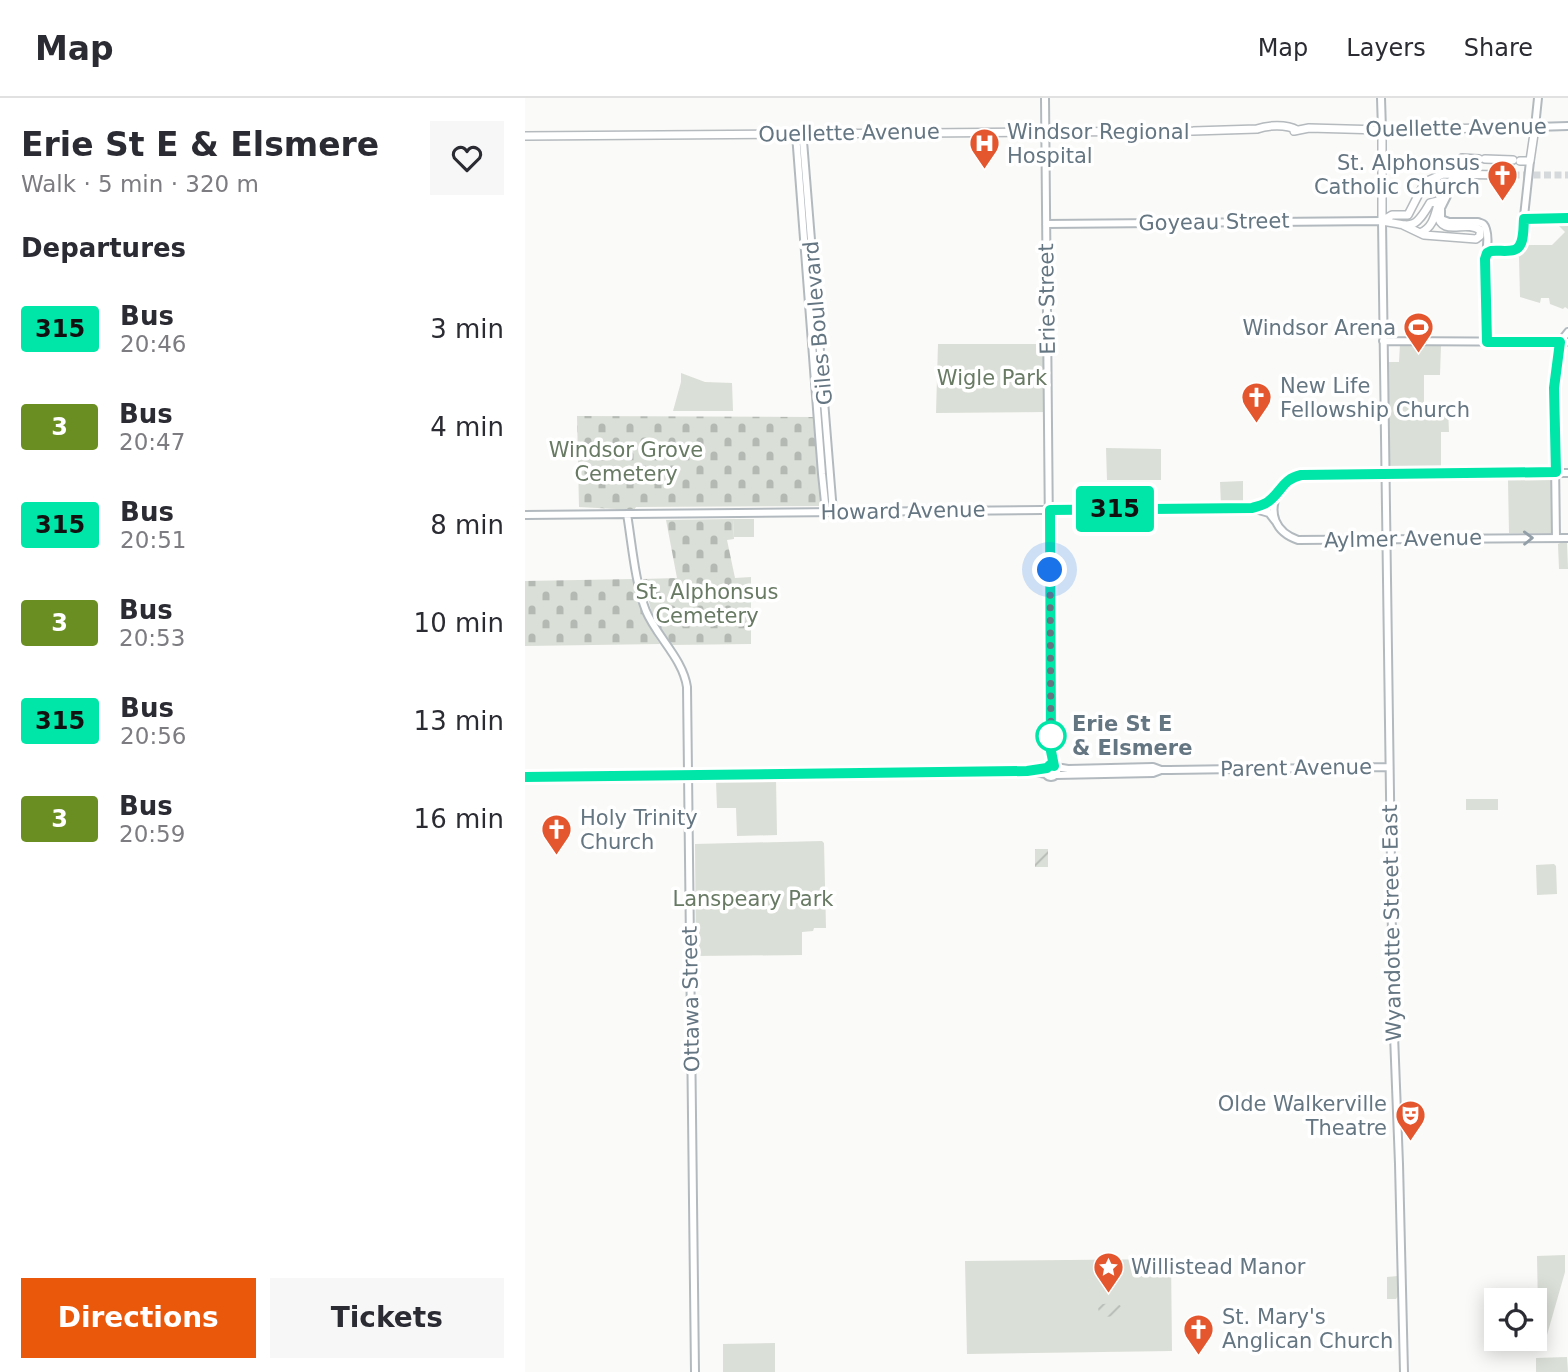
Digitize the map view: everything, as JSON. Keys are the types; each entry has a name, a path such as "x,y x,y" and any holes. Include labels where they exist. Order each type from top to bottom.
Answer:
{"main road":[{"name":"Ouellette Avenue","path":"525,136 1257,129 1263,132 1336,132 1535,127"},
{"path":"1462,174 1462,158 1530,162 1535,127"},
{"path":"1382,130 1382,221"},
{"path":"1382,221 1392,215 1408,215 1425,182 1443,174 1477,176"},
{"path":"1419,234 1426,231 1437,213 1452,180 1502,175"},
{"path":"1403,225 1416,223 1430,203 1444,194"},
{"path":"1382,221 1403,225 1419,234 1476,239 1480,236 1480,230 1476,227 1443,226 1438,222 1437,213"}],"street":[{"name":"Erie Street","path":"1045,98 1051,769"},
{"path":"1381,98 1382,130"},
{"path":"1535,127 1538,98"},
{"name":"Ouellette Avenue","path":"1535,127 1568,126"},
{"name":"Giles Boulevard","path":"800,134 822,474 830,512"},
{"path":"1487,253 1518,248 1530,162"},
{"path":"1444,194 1441,219 1449,222 1481,223 1486,228 1484,276 1487,342"},
{"path":"1524,219 1568,218"},
{"name":"Goyeau Street","path":"1046,224 1382,221"},
{"name":"Wyandotte Street East","path":"1382,221 1392,1005 1405,1372"},
{"path":"1556,538 1554,388 1568,332"},
{"path":"1383,341 1564,342"},
{"path":"1276,522 1273,507 1278,492 1291,478 1301,475 1568,472"},
{"path":"1252,508 1267,503 1278,492"},
{"path":"1252,508 1269,513 1276,522"},
{"name":"Howard Avenue","path":"525,514 1252,508"},
{"name":"Ottawa Street","path":"627,514 646,610 686,680 695,1372"},
{"name":"Aylmer Avenue","path":"1276,522 1286,534 1298,540 1568,538"},
{"name":"Parent Avenue","path":"525,777 1034,769 1126,771 1153,767 1161,770 1389,767"}],"green space":[{"path":"1558,222 1568,222 1568,309 1550,304 1549,298 1541,298 1540,303 1520,297 1519,257 1515,257 1525,243 1552,245 1565,232"},
{"name":"Wigle Park","path":"938,344 1048,344 1049,412 936,413"},
{"path":"1400,344 1441,345 1440,375 1424,375 1424,408 1448,409 1449,432 1441,432 1441,471 1389,470 1388,362 1399,362"},
{"path":"681,373 705,382 732,383 733,411 673,411"},
{"name":"Windsor Grove Cemetery","path":"577,416 815,417 821,506 636,507 634,510 579,507"},
{"path":"1106,448 1161,449 1161,480 1107,480"},
{"path":"1511,477 1547,477 1551,480 1551,533 1509,533 1508,480"},
{"path":"1243,481 1243,506 1221,505 1220,482"},
{"path":"733,519 754,519 754,537 734,537"},
{"name":"St. Alphonsus Cemetery","path":"733,519 734,539 727,540 735,578 751,577 751,644 670,645 651,610 643,579 677,578 666,520"},
{"path":"1560,543 1567,543 1568,569 1559,569"},
{"name":"St. Alphonsus Cemetery","path":"634,579 643,613 660,644 525,646 525,581"},
{"path":"776,779 777,835 737,836 736,808 717,808 716,780"},
{"path":"1466,799 1498,799 1498,810 1466,810"},
{"name":"Lanspeary Park","path":"822,841 826,928 802,932 802,955 696,956 695,844"},
{"path":"1035,849 1048,849 1048,867 1035,867"},
{"path":"1554,864 1557,894 1537,895 1536,865"},
{"path":"1565,1255 1565,1272 1547,1335 1547,1288 1538,1288 1537,1256"},
{"path":"1171,1259 1172,1351 967,1354 965,1261"},
{"path":"1398,1276 1398,1296 1396,1299 1387,1299 1387,1277"},
{"path":"1102,1304 1119,1305 1123,1309 1122,1316 1100,1317 1098,1308"},
{"path":"775,1343 775,1372 723,1372 723,1344"},
{"path":"1567,1357 1568,1372 1536,1372 1536,1358"}],"tunnel":[{"path":"1502,175 1568,175"}],"bus line":[{"name":"315","path":"525,777 1030,771 1054,766 1051,751 1050,510 1252,508 1270,501 1291,478 1301,475 1556,472 1554,388 1560,342 1487,342 1484,276 1487,253 1513,250 1521,244 1524,219 1568,218"}],"place":[{"name":"Windsor Regional Hospital","path":"984,171"},
{"name":"St. Alphonsus Catholic Church","path":"1503,202"},
{"name":"Windsor Arena","path":"1419,355"},
{"name":"New Life Fellowship Church","path":"1257,425"},
{"name":"Erie St E & Elsmere","path":"1051,736"},
{"name":"Holy Trinity Church","path":"557,857"},
{"name":"Olde Walkerville Theatre","path":"1410,1143"},
{"name":"Willistead Manor","path":"1108,1294"},
{"name":"St. Mary's Anglican Church","path":"1199,1356"}],"route":[{"path":"1050,570 1051,740 1051,736"}]}
